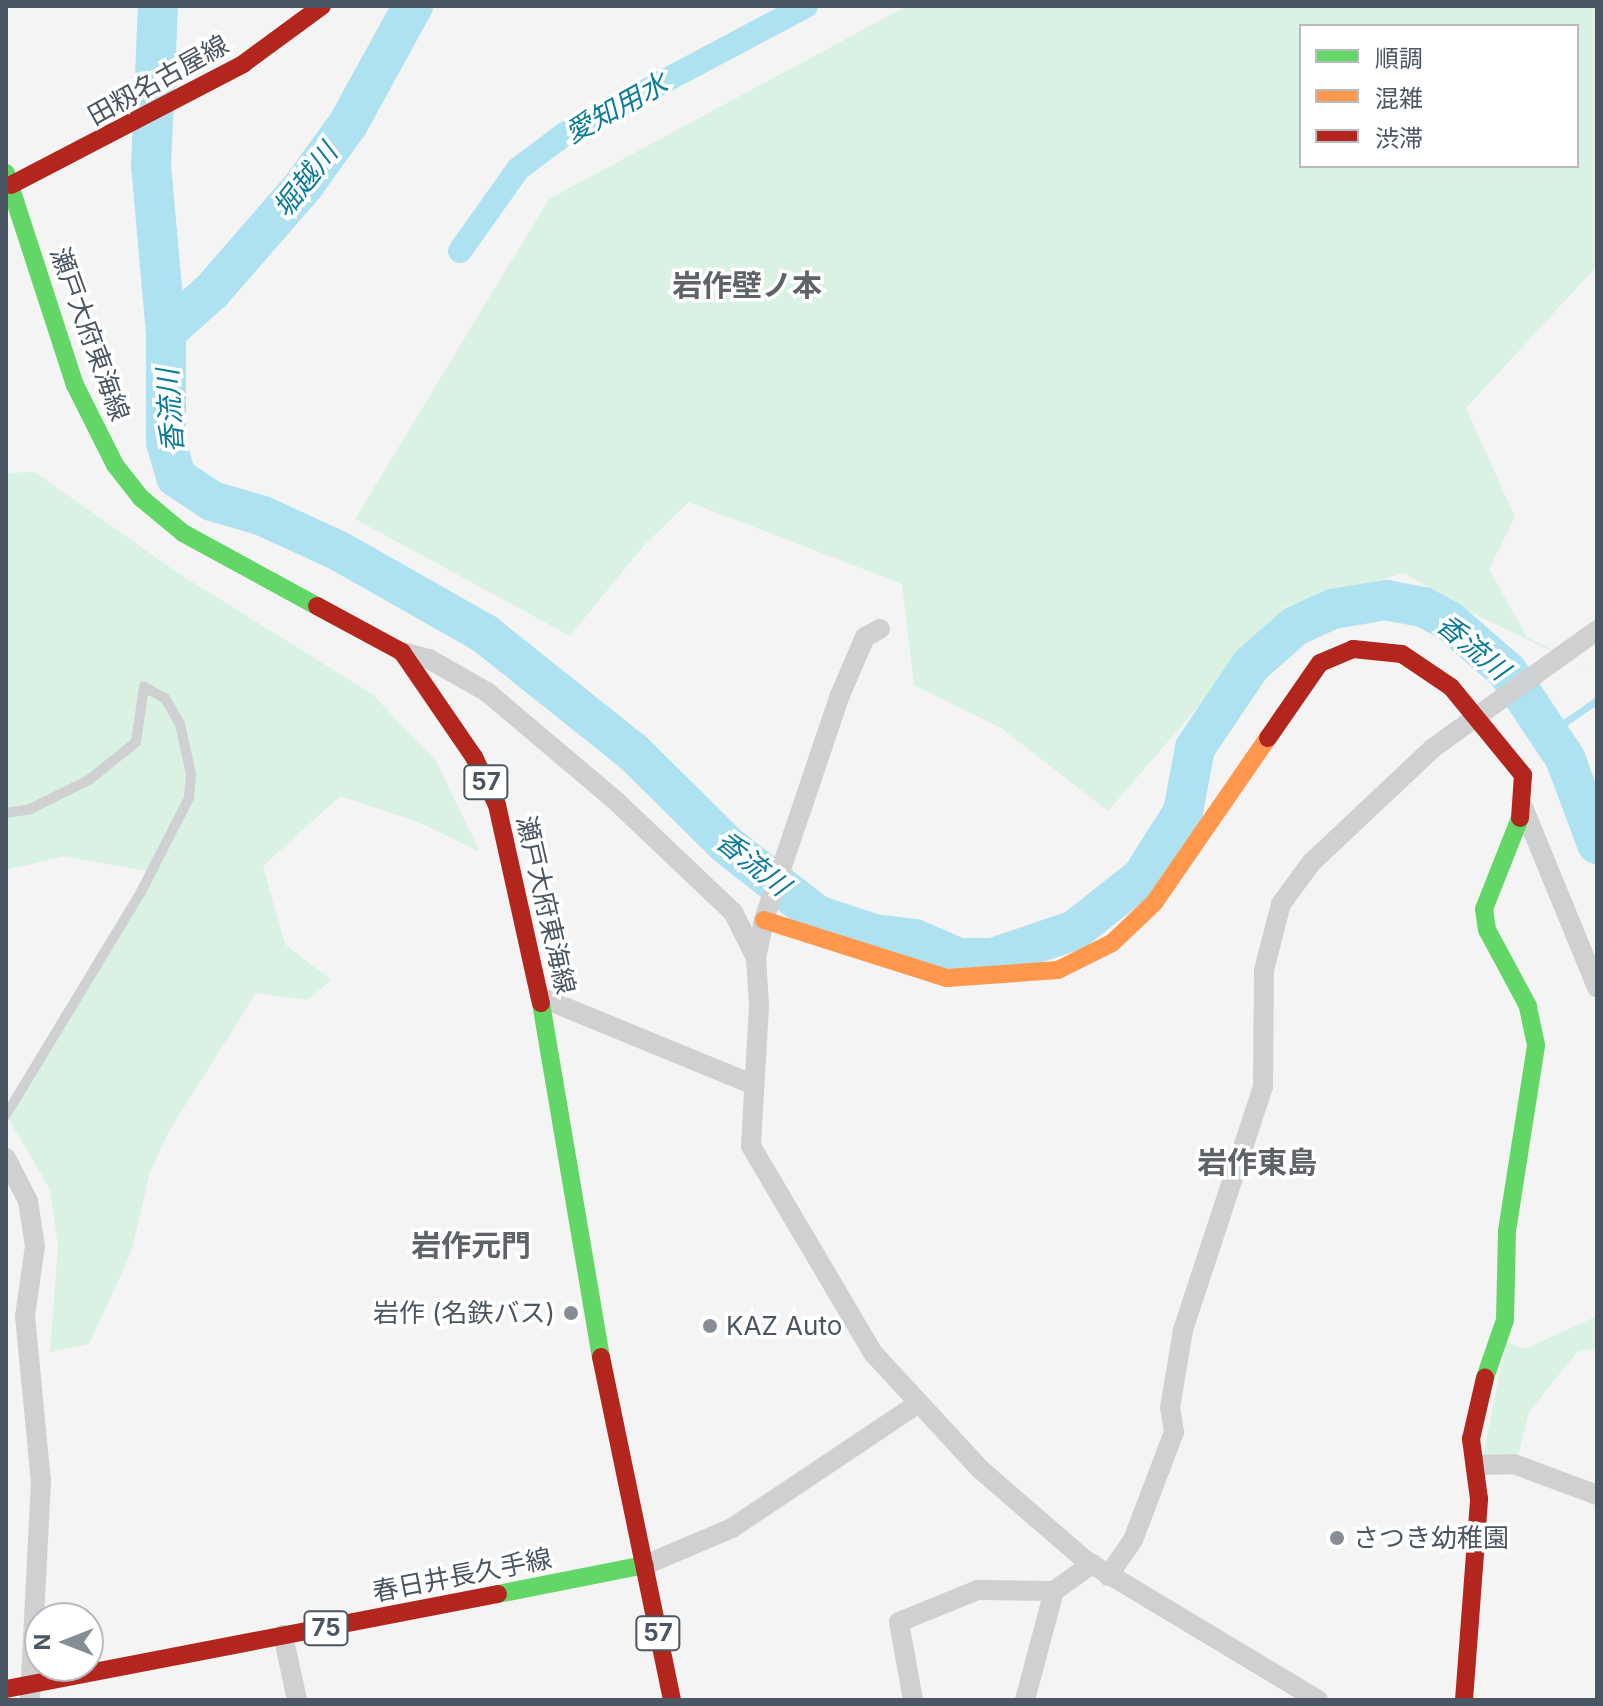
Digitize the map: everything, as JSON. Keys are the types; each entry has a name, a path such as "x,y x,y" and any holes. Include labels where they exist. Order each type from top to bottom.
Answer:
{"main road":[{"name":"田籾名古屋線","path":"8,184 109,138 198,89 322,6"},
{"name":"瀬戸大府東海線","path":"8,184 92,427 141,498 183,533 402,652 474,757 497,805 540,997 604,1374 672,1700"},
{"path":"765,916 947,978 1058,970 1112,943 1154,903 1320,663 1353,649 1402,654 1451,687 1480,719 1523,775 1523,807 1508,860 1484,909 1487,930 1528,1006 1536,1045 1507,1231 1505,1320 1476,1402 1475,1465 1479,1499 1471,1543 1464,1700"},
{"name":"春日井長久手線","path":"6,1689 31,1693 283,1635 645,1565"}],"street":[{"path":"880,629 865,637 840,695 765,916 756,958 759,1006 750,1083 751,1146 839,1304 917,1404 1037,1523 1100,1570 1318,1700"},
{"path":"913,1700 899,1622 978,1590 1054,1591 1100,1570 1133,1540 1174,1432 1170,1408 1183,1330 1263,1086 1264,970 1281,904 1311,863 1433,748 1480,719 1597,630"},
{"path":"402,652 429,659 487,692 617,802 733,912 756,958"},
{"path":"1523,807 1597,987"},
{"path":"540,997 750,1083"},
{"path":"6,1158 28,1201 35,1246 25,1316 41,1481 31,1693"},
{"path":"645,1565 732,1528 917,1404"},
{"path":"1475,1465 1514,1464 1597,1495"},
{"path":"1025,1700 1054,1591"},
{"path":"283,1635 297,1700"}],"lane":[{"path":"6,813 30,809 89,780 136,742 144,687 165,698 180,724 191,774 189,798 141,892 6,1115"}],"green space":[{"path":"907,6 1597,6 1597,266 1466,408 1515,517 1489,569 1527,637 1597,673 1472,613 1404,573 1284,607 1108,811 1001,728 914,685 902,584 689,502 645,544 570,636 355,519 549,199"},
{"path":"35,472 178,573 372,694 436,761 480,852 418,822 340,796 263,866 285,944 331,980 307,1000 256,993 169,1131 150,1172 131,1253 89,1344 50,1352 58,1246 50,1189 6,1115 150,872 64,856 6,870 6,473"},
{"path":"1597,1316 1597,1348 1577,1352 1529,1412 1518,1457 1483,1456 1506,1342 1525,1349"}],"waterway":[{"name":"香流川","path":"158,6 151,165 166,332 166,442 176,477 212,501 263,516 339,551 485,634 633,752 727,845 817,915 874,934 915,939 959,958 993,958 1075,930 1142,877 1183,812 1195,748 1251,665 1295,626 1333,609 1386,600 1423,607 1449,621 1507,671 1565,758 1597,844"},
{"name":"堀越川","path":"166,332 212,291 304,185 348,124 413,6"},
{"name":"愛知用水","path":"460,251 518,169 565,134 806,6"},
{"path":"1551,732 1597,700"}],"traffic: fast":[{"path":"6,173 75,385 115,465 141,498 183,533 317,606"},
{"path":"1485,1378 1505,1320 1507,1231 1536,1045 1528,1006 1487,930 1484,909 1520,818"},
{"path":"541,1003 601,1357"},
{"path":"498,1594 645,1565"}],"traffic: slow":[{"path":"764,920 947,978 1058,970 1112,943 1154,903 1268,738"}],"traffic: jam":[{"path":"11,185 243,64 322,6"},
{"path":"317,606 402,652 474,757 497,805 541,1003"},
{"path":"1268,738 1320,663 1353,649 1402,654 1451,687 1523,775 1520,818"},
{"path":"601,1357 672,1700"},
{"path":"1464,1700 1479,1499 1471,1439 1485,1378"},
{"path":"6,1689 498,1594"}],"place":[{"name":"岩作 (名鉄バス)","path":"571,1313"},
{"name":"KAZ Auto","path":"710,1326"},
{"name":"さつき幼稚園","path":"1337,1538"}],"district":[{"name":"岩作壁ノ本","path":"747,285"},
{"name":"岩作東島","path":"1257,1162"},
{"name":"岩作元門","path":"471,1245"}]}
